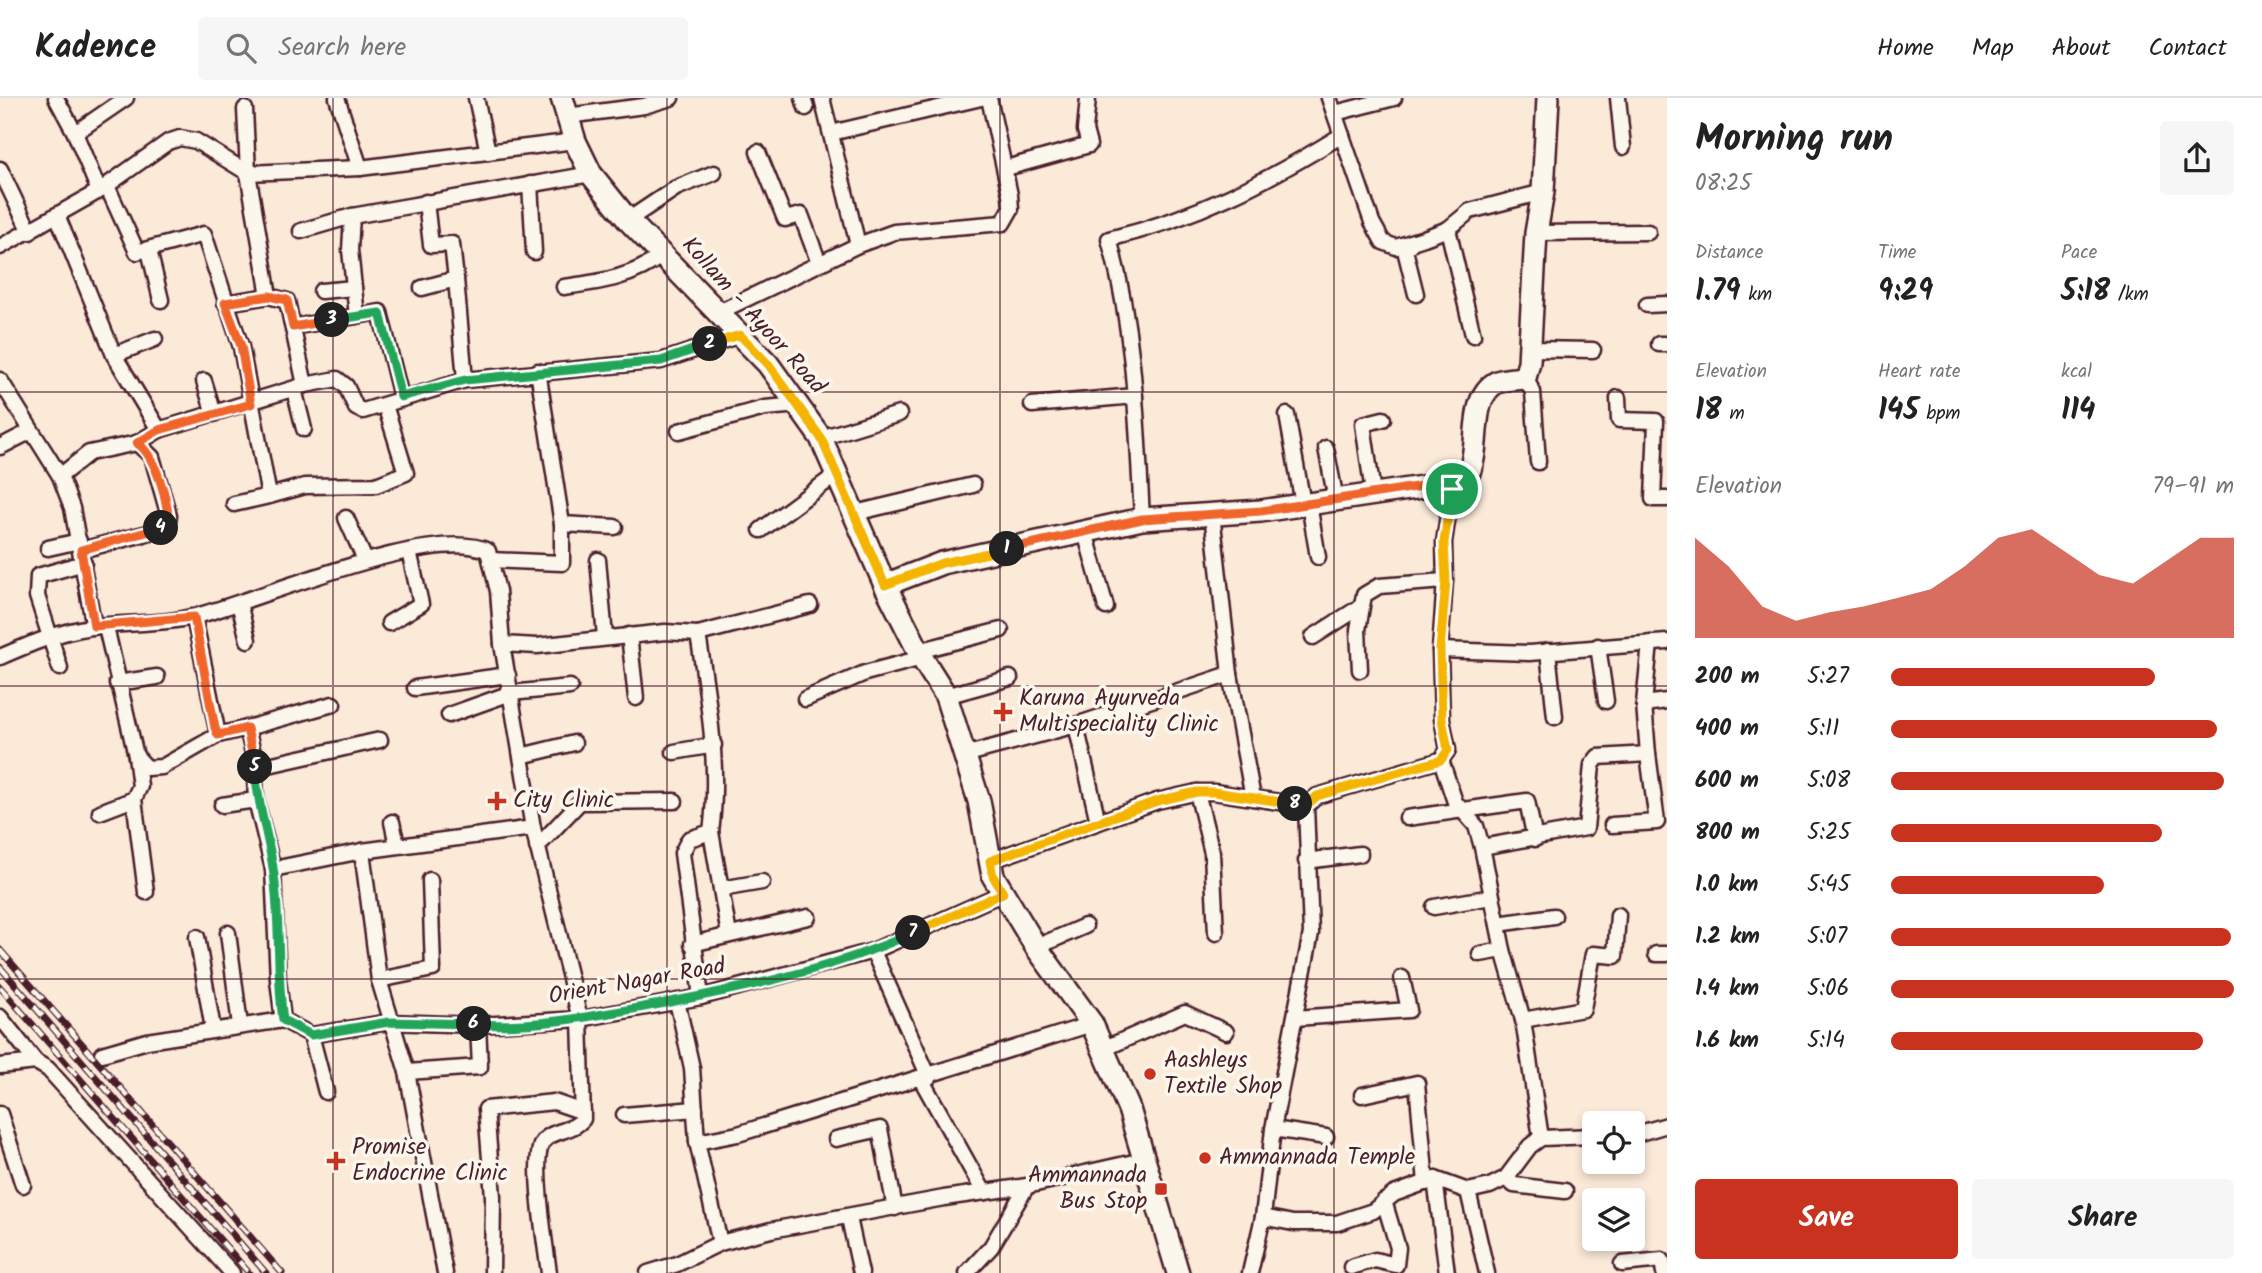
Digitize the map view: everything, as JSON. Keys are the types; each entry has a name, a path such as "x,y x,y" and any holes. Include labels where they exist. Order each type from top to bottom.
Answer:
{"main road":[{"path":"885,585 942,563 1142,519 1261,511 1429,485 1452,489 1467,477 1474,456 1480,405 1486,393 1497,382 1525,378 1532,349 1536,233 1543,192 1549,98"},
{"name":"Kollam - Ayoor Road","path":"564,107 575,141 591,174 628,220 740,335 799,405 821,438 885,585 920,654 946,696 979,801 993,876 1036,947 1092,1024 1129,1109 1178,1273"}],"street":[{"path":"56,98 137,252 204,234 241,346 269,496"},
{"path":"75,133 126,98"},
{"path":"337,98 360,168"},
{"path":"476,98 488,152"},
{"path":"564,107 644,106 671,98"},
{"path":"822,98 858,244"},
{"path":"831,133 981,98"},
{"path":"719,312 858,244 894,232 1003,223 1011,209 1006,168 989,98"},
{"path":"1006,168 1089,145 1085,130 1088,98"},
{"path":"1329,98 1372,222 1383,242 1396,247 1448,229 1470,211 1543,192"},
{"path":"1335,113 1394,98"},
{"path":"1618,98 1623,147"},
{"path":"245,109 248,173 269,296"},
{"path":"1142,519 1135,396 1123,294 1109,239 1155,228 1227,200 1342,135"},
{"path":"0,247 103,189 168,142 180,138 196,141 248,173 360,168 575,141"},
{"path":"758,152 785,219 801,215 819,263"},
{"path":"0,169 30,232"},
{"path":"628,220 676,188 715,173"},
{"path":"301,231 352,216 591,174"},
{"path":"530,184 534,252"},
{"path":"426,202 431,245 452,243 465,380"},
{"path":"57,215 114,355 159,430"},
{"path":"352,216 350,250 358,316"},
{"path":"1448,229 1473,335"},
{"path":"1536,233 1648,232"},
{"path":"1413,241 1405,250 1405,257 1416,294"},
{"path":"149,250 161,300"},
{"path":"564,287 608,280 646,268 662,255"},
{"path":"422,288 456,279"},
{"path":"321,291 354,288"},
{"path":"225,303 269,296 287,300 293,327 304,429"},
{"path":"1647,305 1667,304"},
{"path":"293,327 380,313 401,397"},
{"path":"60,476 89,453 137,443 159,430 300,387 337,379 346,386 356,408 363,411 401,397 465,380 661,361 740,335"},
{"path":"114,355 155,339"},
{"path":"1532,349 1593,351"},
{"path":"491,560 562,563 562,524 538,371"},
{"path":"1525,378 1533,392 1538,462"},
{"path":"0,380 60,476 136,756 140,786 134,799 146,892"},
{"path":"204,381 214,414"},
{"path":"1032,405 1135,396"},
{"path":"1618,398 1619,419 1656,421 1653,499 1667,499"},
{"path":"234,504 305,486 376,485 406,473 385,405"},
{"path":"679,431 765,408 799,405"},
{"path":"821,438 899,414"},
{"path":"1287,415 1318,557"},
{"path":"1373,493 1363,424 1383,419"},
{"path":"0,447 31,431"},
{"path":"61,668 37,596 38,576 81,552 156,531 167,524 169,516 152,457 137,443"},
{"path":"1326,448 1336,500"},
{"path":"761,530 837,474"},
{"path":"855,513 973,485"},
{"path":"1250,1273 1252,1254 1263,1217 1273,1129 1311,933 1306,861 1306,806 1317,796 1441,760 1448,750 1442,719 1440,650 1446,581 1444,542 1452,489"},
{"path":"1212,514 1230,674 1253,798"},
{"path":"346,518 365,560"},
{"path":"562,524 615,527"},
{"path":"1085,532 1105,607"},
{"path":"0,657 52,635 194,617 365,560 409,551 471,546 488,551 498,590 502,644 533,828 580,1019 583,1119 576,1129 550,1136 541,1144 537,1170 549,1273"},
{"path":"48,548 81,552"},
{"path":"389,623 421,604 409,551"},
{"path":"598,560 605,637"},
{"path":"1360,670 1360,607 1364,595 1379,586 1446,581"},
{"path":"239,603 248,640"},
{"path":"502,644 537,646 629,635 698,634 810,605"},
{"path":"1313,637 1360,607"},
{"path":"194,617 218,735"},
{"path":"805,699 865,673 1001,630"},
{"path":"698,634 713,745 711,832 729,935"},
{"path":"629,635 636,698"},
{"path":"1440,650 1548,651 1667,642"},
{"path":"1612,825 1662,821 1648,754 1644,704 1650,643"},
{"path":"1598,646 1606,701"},
{"path":"1548,651 1555,717"},
{"path":"415,688 508,674"},
{"path":"964,755 1076,725 1230,674"},
{"path":"117,683 157,677"},
{"path":"946,696 1010,678"},
{"path":"449,715 511,694 570,687"},
{"path":"1644,704 1667,701"},
{"path":"136,756 147,768 162,767 218,735 333,704"},
{"path":"1076,725 1098,822"},
{"path":"247,728 255,768 256,800 273,869 278,980 283,1020"},
{"path":"255,768 380,740"},
{"path":"521,756 574,743"},
{"path":"674,752 713,745"},
{"path":"1482,847 1586,828 1592,765 1598,757 1648,754"},
{"path":"1441,760 1459,810 1476,826 1482,847 1503,950 1523,1020 1541,1138"},
{"path":"990,861 1157,801 1197,792 1214,792 1306,806"},
{"path":"1197,792 1212,853 1216,933"},
{"path":"100,812 134,799"},
{"path":"222,805 256,800"},
{"path":"537,847 580,802 675,801"},
{"path":"1407,818 1527,801 1535,839"},
{"path":"392,822 397,845"},
{"path":"273,869 397,845 533,828"},
{"path":"701,997 682,853 689,839 711,832"},
{"path":"362,851 379,980 389,1022 407,1072 445,1273"},
{"path":"1306,861 1360,854"},
{"path":"379,980 433,969 430,880"},
{"path":"721,889 762,882"},
{"name":"Orient Nagar Road","path":"311,1035 389,1022 478,1025 580,1019 701,997 873,951 1003,893"},
{"path":"1434,907 1491,897"},
{"path":"1523,1020 1583,1009 1593,954 1615,956 1618,915"},
{"path":"1498,924 1554,916"},
{"path":"692,944 808,917"},
{"path":"1036,947 1085,926"},
{"path":"228,933 240,1025"},
{"path":"197,937 213,1029"},
{"path":"1480,954 1503,950"},
{"path":"873,951 925,1078 984,1192"},
{"path":"1294,1018 1409,1010 1402,978"},
{"path":"677,1000 692,1068 697,1142 720,1243"},
{"path":"1103,1049 1185,1013 1226,1032"},
{"path":"0,1017 36,1062 48,1069 232,1273"},
{"path":"102,1054 147,1041 283,1020 311,1035 326,1091"},
{"path":"697,1142 738,1134 1092,1024"},
{"path":"407,1072 480,1067 478,1025"},
{"path":"0,1066 36,1062"},
{"path":"1362,1095 1416,1083 1447,1273"},
{"path":"492,1273 493,1197 486,1109 554,1101 583,1112"},
{"path":"624,1115 695,1109"},
{"path":"0,1114 7,1154 23,1185"},
{"path":"1645,1131 1667,1125"},
{"path":"836,1139 880,1129 895,1208"},
{"path":"1273,1129 1326,1137"},
{"path":"1263,1217 1293,1223 1337,1223 1373,1211 1394,1194 1430,1181 1468,1191 1490,1186 1506,1178 1530,1146 1541,1138 1582,1136"},
{"path":"648,1273 677,1269 720,1243 771,1230 1027,1186 1143,1160"},
{"path":"1506,1178 1514,1185 1565,1191"},
{"path":"967,1273 991,1247 1027,1186"},
{"path":"1468,1191 1487,1273"},
{"path":"1351,1267 1376,1260 1380,1268 1396,1265 1398,1248 1384,1201"},
{"path":"849,1218 861,1273"},
{"path":"1622,1264 1662,1260 1664,1273"}],"railway":[{"path":"0,950 282,1273"},
{"path":"0,967 266,1273"},
{"path":"0,987 249,1273"}],"place":[{"name":"Karuna Ayurveda Multispeciality Clinic","path":"1003,712"},
{"name":"City Clinic","path":"497,801"},
{"name":"Aashleys Textile Shop","path":"1150,1074"},
{"name":"Ammannada Temple","path":"1205,1158"},
{"name":"Promise Endocrine Clinic","path":"336,1161"},
{"name":"Ammannada Bus Stop","path":"1161,1189"}],"route":[{"path":"269,296 287,300 293,327 380,313 401,397 465,380 661,361 740,335 768,364 811,419 885,585 942,563 1142,519 1261,511 1429,485 1452,489 1444,542 1446,581 1440,650 1442,719 1448,750 1441,760 1317,796 1306,806 1214,792 1197,792 1157,801 990,861 993,876 1003,893 873,951 701,997 580,1019 478,1025 433,1021 389,1022 311,1035 283,1020 278,980 273,869 256,800 254,757 247,728 218,735 194,617 94,626 81,550 156,531 167,524 169,516 152,457 137,443 159,430 251,404 241,346 225,303 269,296"}]}
